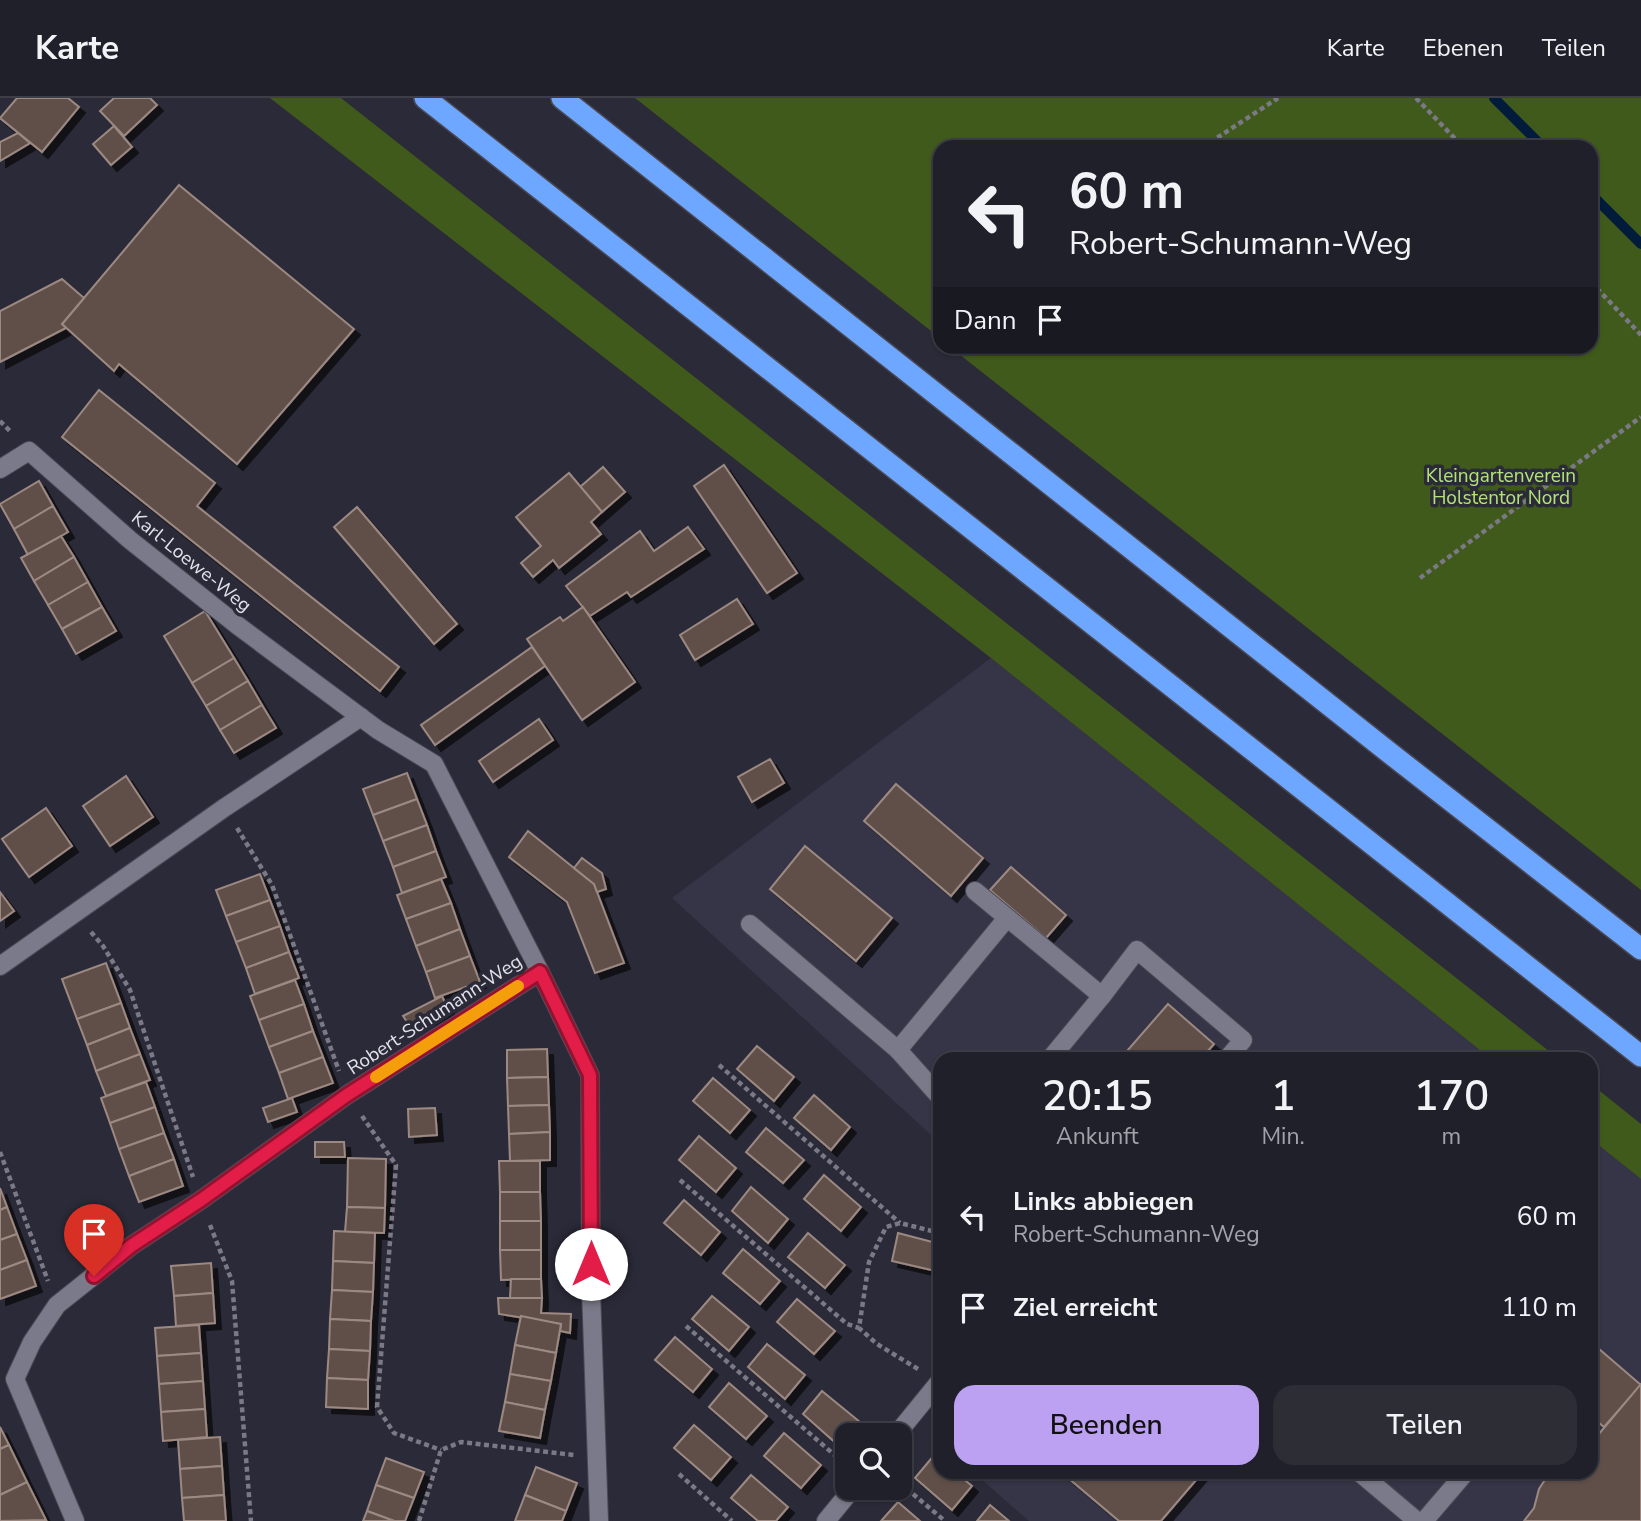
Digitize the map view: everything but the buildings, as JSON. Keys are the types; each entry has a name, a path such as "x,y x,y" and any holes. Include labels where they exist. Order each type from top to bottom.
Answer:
{"highway":[{"path":"425,98 1641,1056"},
{"path":"562,98 1391,754 1641,948"}],"street":[{"name":"Karl-Loewe-Weg","path":"0,469 29,451 131,540 237,625 377,730 434,764 540,972"},
{"path":"0,966 224,808 361,718"},
{"path":"975,891 1102,996"},
{"path":"898,1050 1007,918"},
{"path":"750,924 898,1050 933,1089"},
{"path":"1056,1052 1137,950 1243,1040 1233,1052"},
{"name":"Robert-Schumann-Weg","path":"75,1521 15,1379 32,1342 57,1305 131,1246 201,1200 347,1095 540,972 590,1075 591,1290 599,1521"},
{"path":"904,1423 933,1378"},
{"path":"1367,1479 1418,1521"},
{"path":"1424,1521 1460,1479"},
{"path":"826,1521 843,1500"}],"path":[{"path":"1214,140 1278,98"},
{"path":"1416,98 1456,140"},
{"path":"1598,289 1641,335"},
{"path":"1420,578 1641,418"},
{"path":"0,421 11,432"},
{"path":"224,808 272,885 347,1095 396,1164 377,1407 394,1433 441,1450 461,1442 596,1458"},
{"path":"75,912 103,946 130,990 201,1200 232,1282 250,1521"},
{"path":"719,1065 900,1223 933,1231"},
{"path":"0,1152 57,1305"},
{"path":"680,1180 847,1324 859,1328 877,1345 933,1378"},
{"path":"859,1328 869,1262 886,1227 900,1223"},
{"path":"686,1326 835,1456"},
{"path":"419,1521 441,1450"},
{"path":"679,1474 732,1521"},
{"path":"912,1493 945,1521"}],"shaded area":[{"path":"991,658 1482,1052 933,1052 933,1137 672,898"},
{"path":"1598,1145 1641,1179 1641,1521 1029,1521 981,1479 1598,1479"}],"green space":[{"path":"270,98 341,98 1550,1052 1482,1052 991,658"},
{"name":"Kleingartenverein Holstentor Nord","path":"635,98 1641,98 1641,890 959,354 1598,354 1598,140 933,140 933,332"},
{"path":"1598,1090 1641,1124 1641,1179 1598,1145"}],"waterway":[{"path":"1494,98 1536,140"},
{"path":"1598,201 1641,244"}],"slow traffic":[{"path":"376,1077 518,986"}],"route":[{"path":"94,1276 131,1246 201,1200 347,1095 540,972 590,1075 591,1264"}]}
